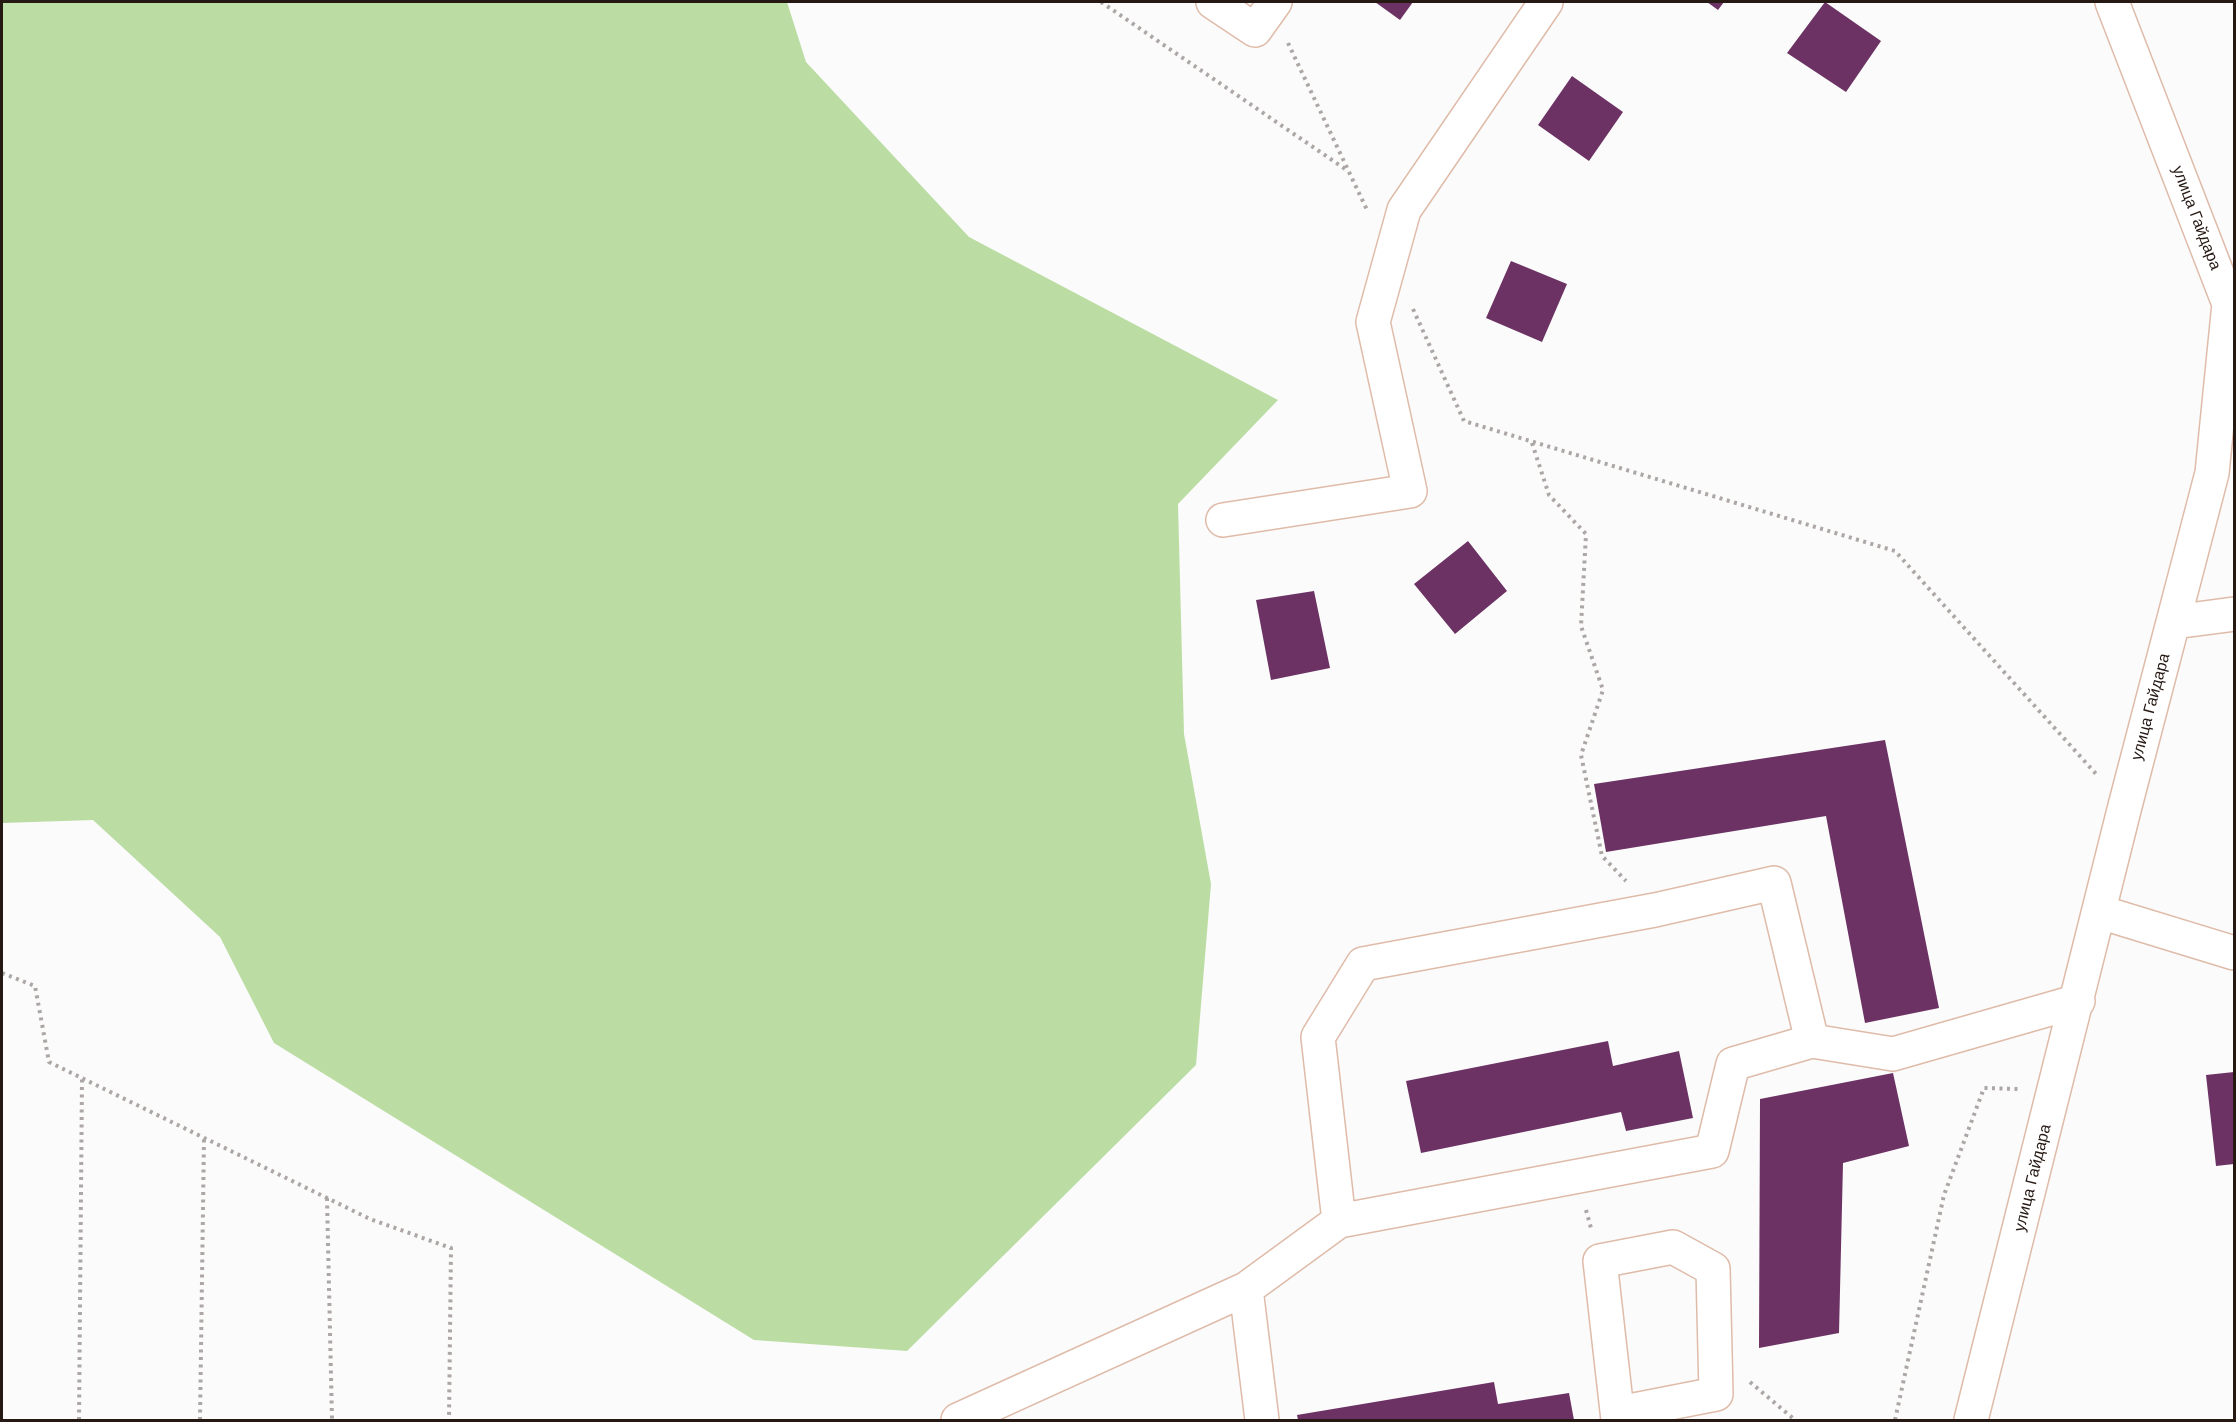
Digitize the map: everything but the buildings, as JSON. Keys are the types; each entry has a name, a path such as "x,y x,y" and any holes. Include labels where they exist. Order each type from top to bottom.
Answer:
{"street":[{"path":"1213,2 1255,30 1273,4"},
{"path":"1223,520 1410,490 1374,322 1404,210 1546,2"},
{"name":"улица Гайдара","path":"1971,1420 2078,1001 2125,806 2212,473 2229,304 2112,2"},
{"path":"2174,622 2235,614"},
{"path":"1339,1221 1318,1037 1363,964 1655,910 1774,883 1812,1041"},
{"path":"2100,912 2235,953"},
{"path":"958,1420 1246,1289 1339,1221 1712,1151 1733,1064 1812,1041 1893,1054 2078,1001"},
{"path":"1673,1247 1713,1269 1716,1394 1619,1417 1600,1261 1673,1247"},
{"path":"1246,1289 1262,1420"}],"path":[{"path":"1101,2 1348,171"},
{"path":"1273,4 1367,211"},
{"path":"1391,262 1464,422 1895,551 2101,779"},
{"path":"1532,442 1549,495 1586,534 1581,626 1603,690 1581,755 1602,856 1655,910"},
{"path":"2,973 34,986 49,1062 370,1219 451,1248 449,1420"},
{"path":"79,1420 82,1079"},
{"path":"1895,1420 1944,1195 1984,1088 2027,1089"},
{"path":"200,1420 204,1138"},
{"path":"1576,1176 1600,1261"},
{"path":"327,1198 332,1420"},
{"path":"1715,1352 1795,1420"}],"green space":[{"path":"2,2 787,2 806,62 969,237 1278,400 1178,504 1184,734 1211,884 1196,1065 907,1351 754,1340 274,1043 220,937 93,820 2,823"}]}
